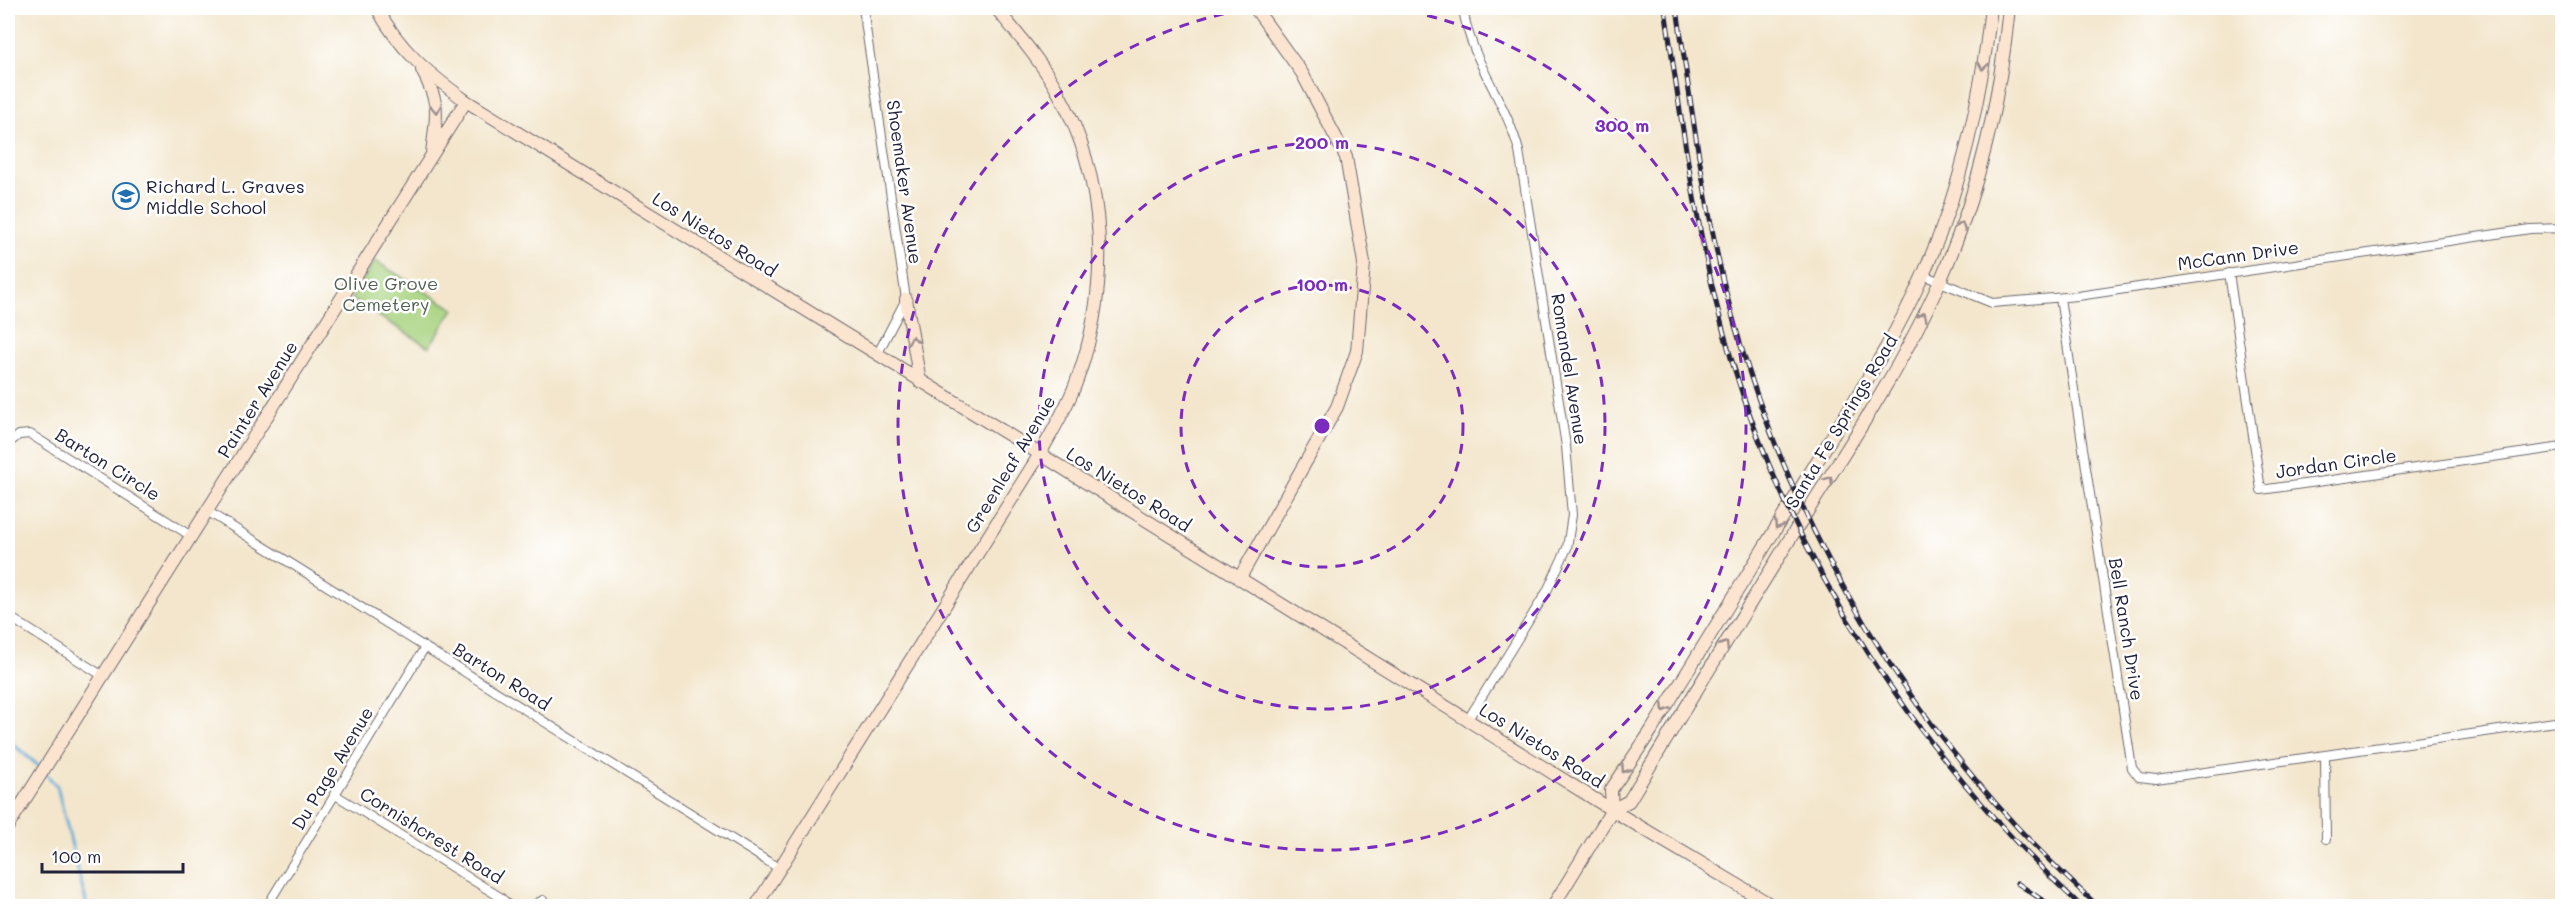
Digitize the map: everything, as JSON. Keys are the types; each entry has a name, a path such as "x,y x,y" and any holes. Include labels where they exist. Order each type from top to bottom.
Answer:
{"main road":[{"path":"376,8 397,39 420,66 466,101"},
{"name":"Greenleaf Avenue","path":"756,906 1040,454 1071,396 1090,341 1100,280 1098,220 1089,170 1070,115 1037,58 996,8"},
{"path":"1239,579 1337,407 1357,351 1364,264 1347,157 1302,73 1255,8"},
{"name":"Santa Fe Springs Road","path":"1612,810 1611,790 1680,685 1874,367 1923,275 1952,196 1970,130 1982,72 1990,8"},
{"name":"Santa Fe Springs Road","path":"1553,906 1612,810 1629,801 1876,403 1940,281 1977,179 1997,95 2009,8"},
{"path":"420,66 436,102 437,117 432,156"},
{"name":"Los Nietos Road","path":"466,101 1040,454 1467,721 1773,906"},
{"name":"Painter Avenue","path":"8,826 466,101"},
{"path":"906,299 920,382"},
{"path":"1680,685 1694,695"}],"street":[{"name":"Shoemaker Avenue","path":"863,8 906,299"},
{"name":"Romandel Avenue","path":"1463,8 1466,30 1513,128 1519,151 1566,446 1572,515 1567,548 1547,591 1467,721"},
{"name":"McCann Drive","path":"1923,275 1992,303 2060,298 2530,229 2562,228"},
{"name":"Jordan Circle","path":"2229,273 2261,490 2562,447"},
{"name":"Bell Ranch Drive","path":"2060,298 2132,768 2139,777 2156,779 2562,721"},
{"path":"877,355 906,299"},
{"name":"Barton Circle","path":"8,444 19,435 30,434 191,536"},
{"name":"Barton Road","path":"207,511 780,869"},
{"path":"8,616 103,676"},
{"name":"Du Page Avenue","path":"268,906 425,647"},
{"path":"2325,756 2326,839"},
{"name":"Cornishcrest Road","path":"334,794 500,897 510,906"},
{"path":"532,906 543,900"}],"green space":[{"name":"Olive Grove Cemetery","path":"375,261 454,309 429,347 351,299"}],"waterway":[{"path":"8,740 41,768"},
{"path":"45,773 57,786 87,906"}],"railway":[{"path":"1665,8 1692,184 1719,315 1758,436 1790,511 1827,585 1870,655 1917,723 1968,787 2023,849 2081,906"},
{"path":"1677,8 1703,178 1723,280 1748,369 1780,456 1819,540 1863,622 1914,699 1970,773 2031,842 2098,906"},
{"path":"2017,883 2051,906"}],"place":[{"name":"Richard L. Graves Middle School","path":"126,196"}]}
